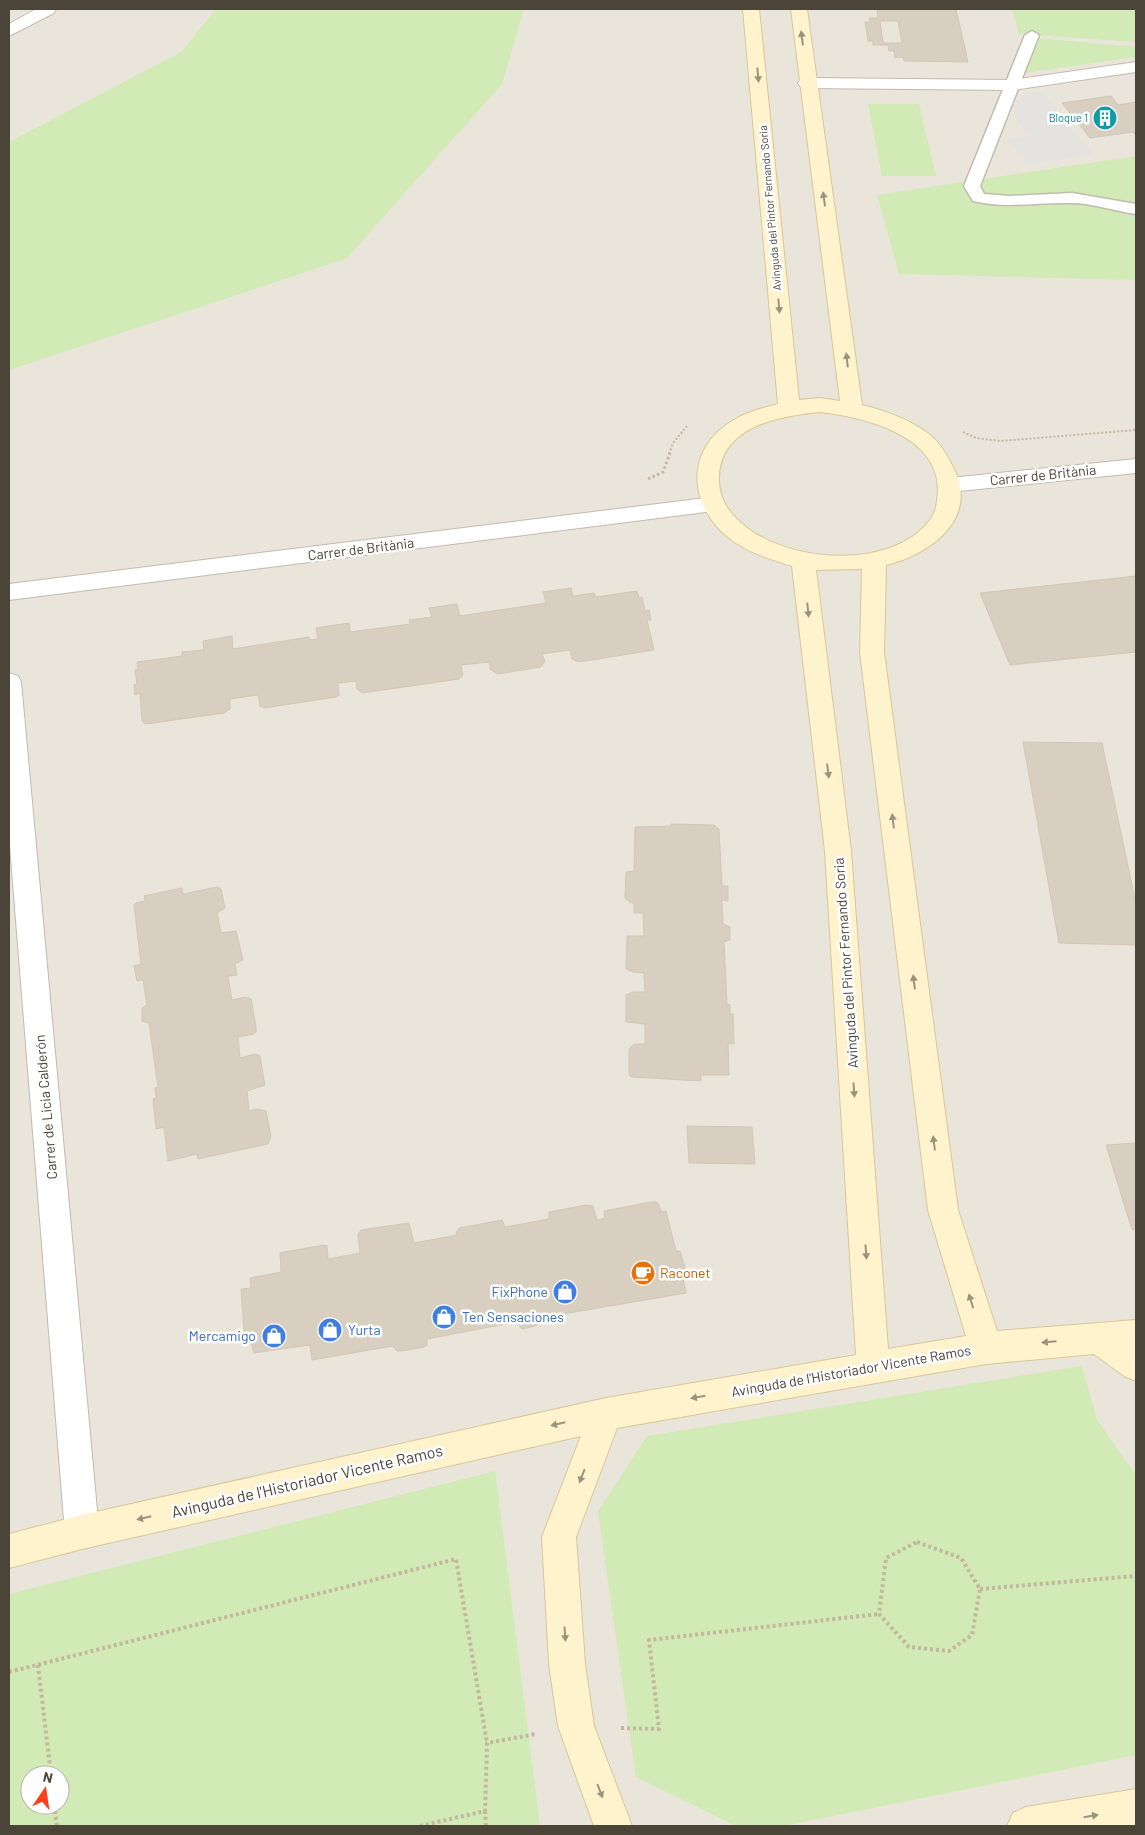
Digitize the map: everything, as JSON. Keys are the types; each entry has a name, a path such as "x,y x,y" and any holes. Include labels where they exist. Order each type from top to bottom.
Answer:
{"street":[{"path":"9,31 48,9"},
{"name":"Avinguda del Pintor Fernando Soria","path":"751,9 789,408"},
{"path":"798,9 846,350 852,408"},
{"path":"807,83 1012,85 1136,67"},
{"path":"820,405 852,408 888,419 918,436 940,459 950,485 947,510 933,532 908,550 874,561 839,565 803,561 765,549 734,530 714,505 706,480 712,455 729,434 756,417 789,408 820,405"},
{"name":"Carrer de Britània","path":"950,485 1136,466"},
{"name":"Carrer de Britània","path":"9,592 714,505"},
{"name":"Avinguda del Pintor Fernando Soria","path":"803,561 838,851 873,1366"},
{"path":"874,561 872,652 943,1210 986,1348"},
{"name":"Carrer de Licia Calderón","path":"9,682 82,1532"},
{"name":"Avinguda de l'Historiador Vicente Ramos","path":"9,1551 82,1532 606,1414 873,1366 986,1348 1136,1335"},
{"path":"1098,1338 1136,1366"},
{"path":"606,1414 559,1537 567,1664 576,1726 613,1826"},
{"path":"1026,1826 1136,1808"}],"lane":[{"path":"1032,35 972,186 979,198 1010,201 1072,198 1136,209"}],"path":[{"path":"642,482 662,472 673,443 692,421"},
{"path":"960,430 976,438 1000,441 1136,430"},
{"path":"917,1542 961,1558 980,1589 972,1635 949,1651 909,1647 879,1614 886,1558 917,1542"},
{"path":"9,1672 456,1559 487,1743 486,1826"},
{"path":"980,1589 1136,1576"},
{"path":"487,1743 576,1726 659,1729 648,1640 879,1614"},
{"path":"38,1664 50,1765"},
{"path":"420,1826 486,1811"}],"shaded area":[{"path":"9,9 1136,9 1136,1826 9,1826"},
{"path":"1041,91 1093,154 1028,165 1008,139 1029,136 1012,113 1023,93"}],"green space":[{"path":"216,9 524,9 502,84 346,259 9,370 9,142 181,52"},
{"path":"1012,9 1136,9 1136,42 1019,34"},
{"path":"1037,38 1136,47 1136,57 1025,73"},
{"path":"868,104 919,104 936,176 882,176"},
{"path":"1136,156 1136,280 899,274 877,195"},
{"path":"1082,1366 1097,1420 1136,1475 1136,1755 783,1826 736,1826 636,1777 598,1511 647,1436"},
{"path":"495,1471 540,1826 9,1826 9,1594"}],"building":[{"path":"877,9 956,9 968,62 904,61 903,57 895,58 894,51 889,51 888,45 873,45 873,41 868,41 865,22 870,22 869,18 878,18","holes":["880,21 898,21 902,43 883,43"]},
{"name":"Bloque 1","path":"1111,96 1118,105 1136,102 1136,136 1133,132 1090,138 1062,103"},
{"path":"1136,576 1136,652 1010,665 980,593"},
{"path":"571,588 573,596 594,593 596,597 637,591 639,598 642,597 645,611 649,610 651,620 647,620 654,650 579,662 572,659 570,650 542,654 545,661 541,667 498,674 491,670 489,662 461,665 463,675 459,679 362,693 357,689 356,681 338,683 339,695 336,697 264,708 260,706 258,695 230,699 230,709 224,713 146,724 142,721 140,693 135,695 134,685 137,684 135,670 138,670 137,662 182,656 182,652 204,650 203,641 232,636 233,649 309,637 310,640 318,639 316,628 349,623 350,632 410,624 409,620 432,617 429,608 457,604 460,616 546,603 543,592"},
{"path":"1023,742 1102,743 1136,904 1136,945 1059,943"},
{"path":"671,824 714,825 719,829 722,886 728,886 728,901 722,900 723,924 730,927 730,940 724,942 727,1004 730,1005 730,1014 733,1014 734,1044 728,1043 729,1075 701,1075 701,1081 631,1077 629,1075 629,1049 634,1044 645,1044 645,1024 626,1022 626,995 633,992 645,992 644,973 626,969 627,936 644,936 643,913 634,913 634,903 625,898 626,872 634,871 635,827 671,826"},
{"path":"217,887 221,889 225,908 217,913 221,933 236,931 243,960 235,964 237,975 228,976 232,1000 246,997 251,999 256,1027 256,1032 253,1034 238,1037 240,1058 255,1054 260,1056 265,1085 247,1091 249,1111 257,1109 266,1111 271,1136 268,1144 198,1159 197,1154 168,1161 164,1127 156,1129 153,1099 156,1098 155,1088 158,1087 149,1023 142,1021 142,1008 147,1005 143,980 137,981 134,966 141,964 134,905 145,901 144,896 182,888 183,894"},
{"path":"687,1126 752,1127 755,1164 689,1163"},
{"path":"1136,1143 1136,1229 1132,1230 1106,1145"},
{"path":"657,1202 662,1212 666,1211 676,1251 680,1251 688,1277 683,1278 686,1293 540,1318 540,1323 522,1329 516,1322 427,1339 427,1345 424,1347 402,1351 397,1351 393,1346 312,1360 310,1345 254,1353 251,1342 245,1343 241,1289 251,1288 250,1278 281,1272 280,1253 324,1245 327,1246 328,1259 360,1253 358,1235 361,1230 409,1223 414,1243 457,1235 456,1232 459,1228 502,1220 505,1227 549,1219 549,1212 586,1205 593,1206 597,1220 605,1218 604,1211"}],"place":[{"name":"Bloque 1","path":"1105,118"},
{"name":"Raconet","path":"643,1273"},
{"name":"FixPhone","path":"565,1292"},
{"name":"Ten Sensaciones","path":"444,1317"},
{"name":"Yurta","path":"330,1330"},
{"name":"Mercamigo","path":"274,1336"}]}
